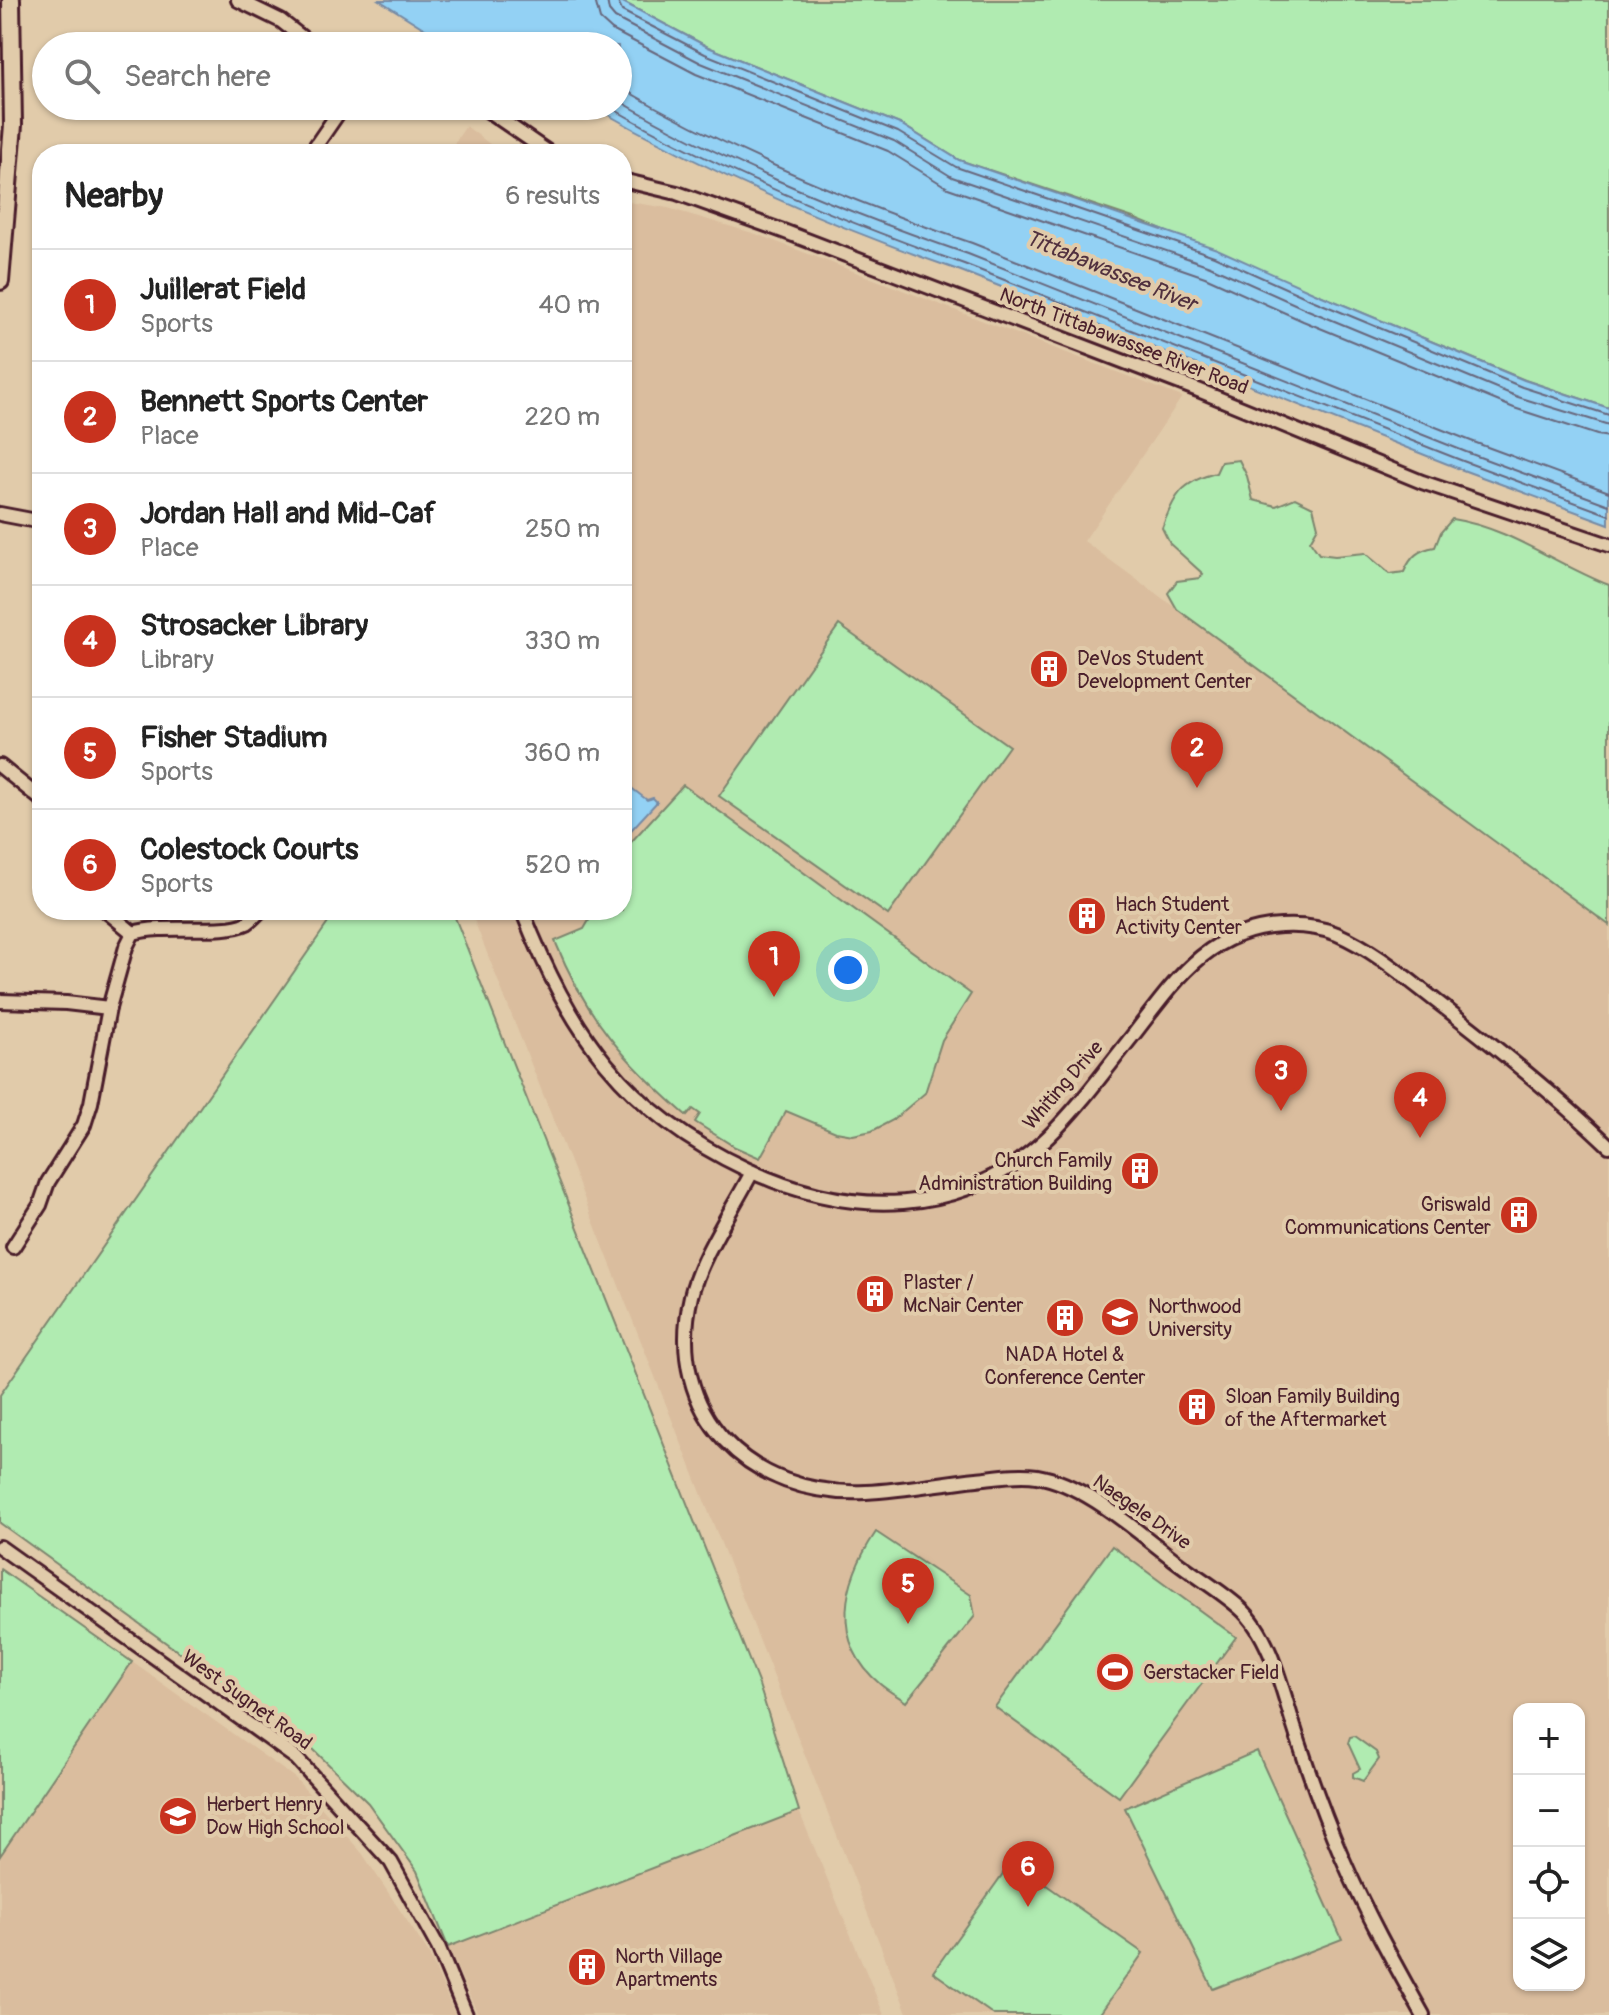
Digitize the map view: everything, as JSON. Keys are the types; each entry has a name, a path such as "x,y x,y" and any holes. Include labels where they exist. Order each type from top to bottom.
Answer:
{"street":[{"path":"0,281 13,125 11,0"},
{"path":"238,0 281,21 295,32"},
{"path":"317,144 333,120"},
{"path":"501,120 536,144"},
{"name":"North Tittabawassee River Road","path":"632,182 677,193 783,231 1198,390 1422,482 1609,545"},
{"path":"0,514 32,520"},
{"path":"0,766 32,792"},
{"path":"117,920 133,933"},
{"path":"13,1247 40,1205 48,1182 84,1125 109,1008 126,947 133,933 150,928 233,927 250,920"},
{"name":"Whiting Drive","path":"526,920 559,995 603,1062 631,1091 688,1138 752,1172 809,1192 871,1203 934,1200 986,1180 1033,1149 1071,1113 1194,960 1225,940 1257,929 1280,926 1304,926 1334,933 1375,955 1505,1054 1609,1146"},
{"path":"0,1001 109,1008"},
{"name":"Naegele Drive","path":"752,1172 702,1266 687,1319 691,1382 699,1405 711,1424 735,1450 759,1467 787,1481 826,1491 867,1492 1002,1476 1036,1476 1071,1487 1242,1609 1266,1643 1314,1786 1343,1859 1388,1953 1423,2015"},
{"name":"West Sugnet Road","path":"0,1547 296,1758 391,1862 438,1947 466,2015"}],"shaded area":[{"path":"466,126 490,144 454,144"},
{"name":"Northwood University","path":"632,203 668,208 756,234 1182,397 1084,541 1609,925 1609,2015 908,2015 474,920 632,920"},
{"name":"Herbert Henry Dow High School","path":"132,1662 295,1778 362,1853 429,1954 455,2015 0,2015 0,1856"},
{"path":"799,1811 884,2015 478,2015 448,1947"}],"green space":[{"path":"619,0 1609,0 1609,408 1525,380 1133,218 959,160 902,125 708,47"},
{"path":"1239,460 1253,500 1276,506 1295,498 1313,507 1318,527 1310,541 1319,554 1365,553 1390,574 1404,572 1416,555 1435,547 1441,532 1452,519 1513,538 1609,585 1609,925 1177,609 1168,593 1177,581 1200,578 1203,574 1170,544 1162,528 1166,517 1175,499 1187,486 1216,473 1221,462"},
{"path":"839,625 1009,746 888,915 719,796"},
{"path":"683,785 971,994 942,1040 925,1093 893,1120 872,1131 853,1135 836,1132 786,1111 760,1158 735,1147 695,1122 700,1114 693,1109 687,1116 644,1076 609,1037 580,994 555,941 584,929 589,920 632,920 632,841"},
{"path":"330,920 456,920 759,1685 799,1811 448,1947 417,1871 368,1803 313,1749 0,1523 0,1395"},
{"path":"876,1532 971,1595 975,1616 906,1702 880,1684 864,1667 853,1649 848,1630 846,1610 849,1590"},
{"name":"Gerstacker Field","path":"1112,1546 1236,1637 1119,1797 995,1707"},
{"path":"0,1569 132,1662 0,1856"},
{"path":"1354,1736 1376,1752 1379,1759 1363,1781 1353,1777 1353,1773 1360,1769 1348,1743"},
{"path":"1257,1751 1342,1939 1213,1989 1125,1808"},
{"path":"1012,1861 1143,1953 1099,2015 994,2015 933,1972"}],"water":[{"name":"Tittabawassee River","path":"379,0 619,0 708,47 902,125 959,160 1217,249 1524,380 1609,408 1609,524 1460,469 866,236 681,154 617,120 632,120 632,32 430,32"},
{"path":"632,789 647,800 653,798 657,802 632,829"}],"place":[{"name":"DeVos Student Development Center","path":"1049,669"},
{"name":"Bennett Sports Center","path":"1197,788"},
{"name":"Hach Student Activity Center","path":"1087,916"},
{"name":"Juillerat Field","path":"774,997"},
{"name":"Jordan Hall and Mid-Caf","path":"1281,1111"},
{"name":"Strosacker Library","path":"1420,1138"},
{"name":"Church Family Administration Building","path":"1140,1171"},
{"name":"Griswald Communications Center","path":"1519,1215"},
{"name":"Plaster / McNair Center","path":"875,1294"},
{"name":"Northwood University","path":"1120,1317"},
{"name":"NADA Hotel & Conference Center","path":"1065,1318"},
{"name":"Sloan Family Building of the Aftermarket","path":"1197,1407"},
{"name":"Fisher Stadium","path":"908,1624"},
{"name":"Gerstacker Field","path":"1115,1672"},
{"name":"Herbert Henry Dow High School","path":"178,1816"},
{"name":"Colestock Courts","path":"1028,1907"},
{"name":"North Village Apartments","path":"587,1967"}]}
